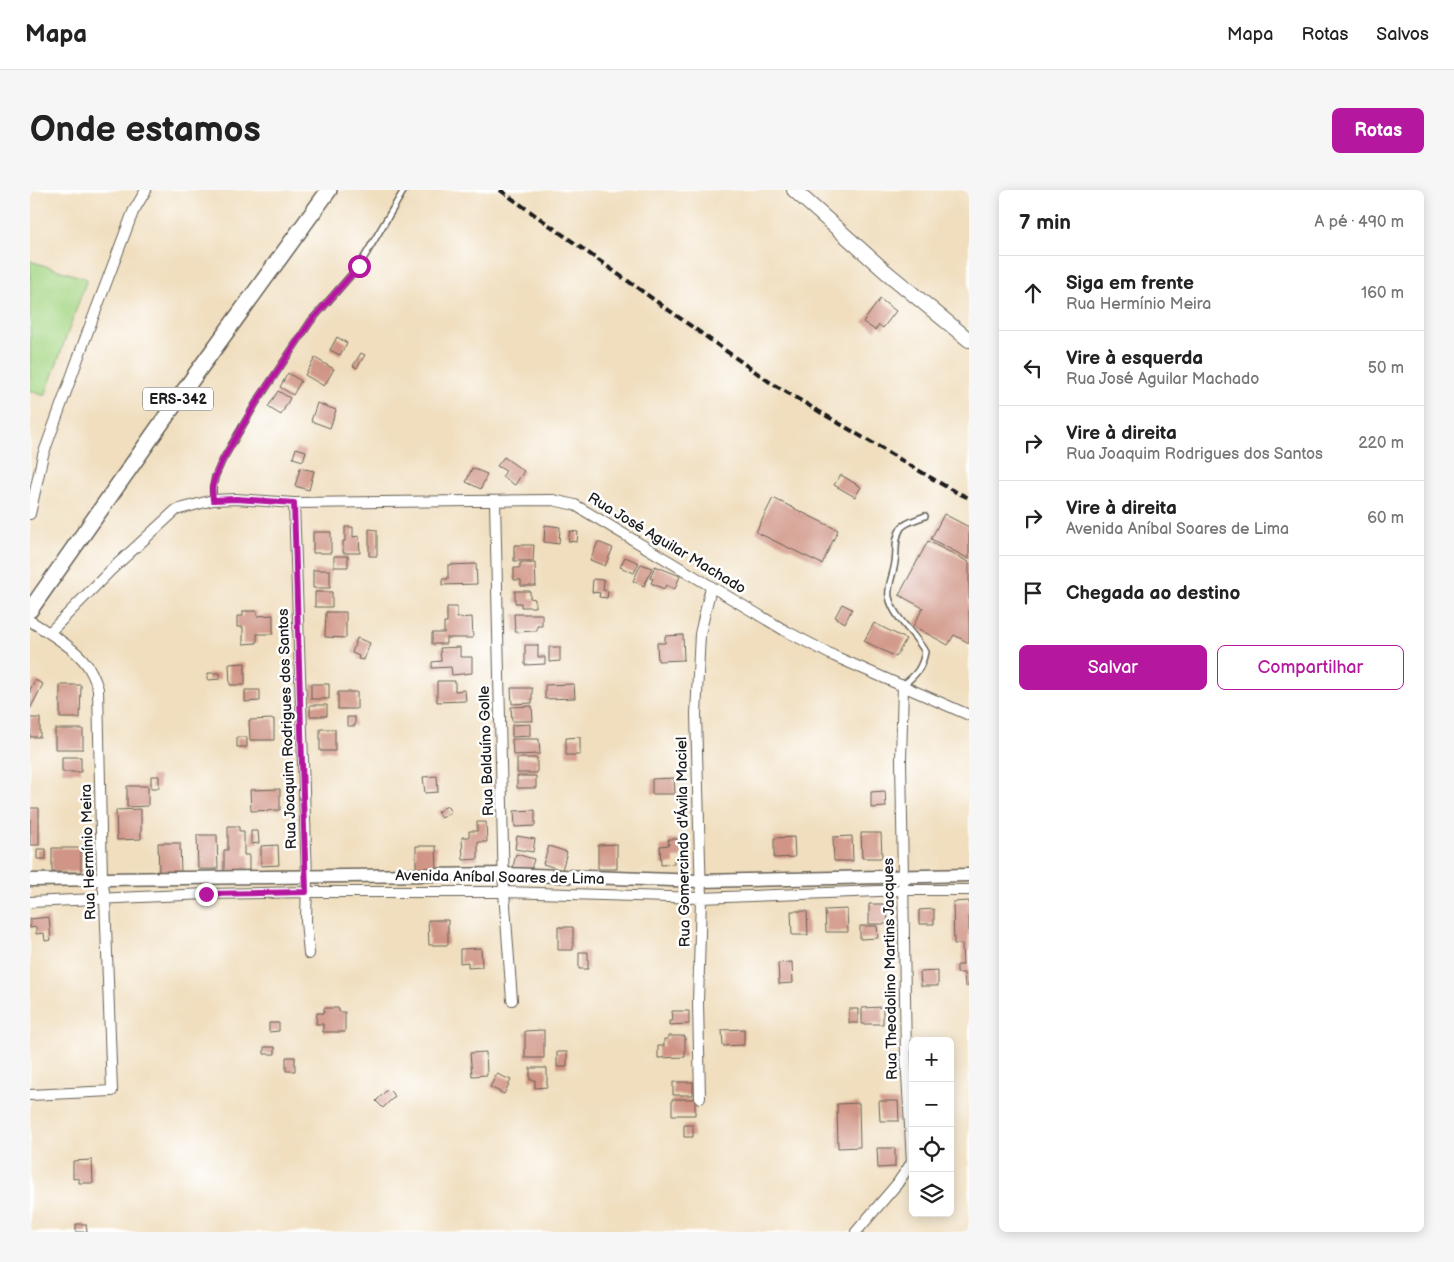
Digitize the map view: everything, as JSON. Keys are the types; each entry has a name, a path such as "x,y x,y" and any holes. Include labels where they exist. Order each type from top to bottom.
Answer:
{"main road":[{"name":"ERS-342","path":"30,610 198,370 329,190"},
{"path":"794,190 885,271 969,340"}],"street":[{"path":"30,514 43,456 81,349 133,212 146,190"},
{"name":"Rua José Aguilar Machado","path":"49,633 111,570 176,510 213,500 236,499 294,503 552,500 575,505 784,630 834,656 969,715"},
{"name":"Rua Balduíno Golle","path":"495,501 504,892 512,1000"},
{"name":"Rua Joaquim Rodrigues dos Santos","path":"294,503 307,877 306,921 309,954"},
{"name":"Rua Gomercindo d'Ávila Maciel","path":"700,1098 698,1002 701,898 696,714 700,634 711,587"},
{"name":"Rua Hermínio Meira","path":"30,621 84,660 92,673 98,689 102,879 105,898 112,1090 30,1095"},
{"name":"Rua Theodolino Martins Jacques","path":"856,1232 897,1184 912,1162 906,1056 901,760 904,685"},
{"name":"Avenida Aníbal Soares de Lima","path":"30,880 505,874 700,881 969,875"},
{"name":"Avenida Aníbal Soares de Lima","path":"30,902 306,892 504,892 701,898 904,890 969,890"}],"lane":[{"path":"213,500 212,488 222,461 256,403 311,321 359,266 404,190"},
{"path":"904,685 921,669 925,652 900,619 889,597 890,586 895,562 896,543 902,526 925,516"}],"green space":[{"path":"30,261 87,279 45,396 30,391"}],"building":[{"path":"880,299 896,311 883,328 879,325 875,330 863,322"},
{"path":"337,337 347,343 340,355 330,350"},
{"path":"361,353 365,355 357,368 353,366"},
{"path":"315,358 334,369 324,386 305,375"},
{"path":"288,373 301,381 293,395 280,387"},
{"path":"278,391 290,398 281,415 268,407"},
{"path":"317,403 336,410 330,428 311,421"},
{"path":"296,448 306,451 303,461 293,458"},
{"path":"504,457 524,471 515,485 502,477 506,471 497,466"},
{"path":"300,468 314,471 309,490 295,486"},
{"path":"472,468 487,474 481,489 466,482"},
{"path":"841,475 861,487 855,497 834,485"},
{"path":"773,498 838,530 822,564 756,532"},
{"path":"944,514 969,527 969,559 931,539"},
{"path":"545,525 560,527 559,544 544,542"},
{"path":"345,527 353,527 353,537 359,536 360,553 343,553"},
{"path":"369,529 377,530 377,556 369,556"},
{"path":"570,531 578,532 577,542 568,541"},
{"path":"313,532 331,532 331,553 313,553"},
{"path":"928,541 969,562 969,643 954,635 948,645 913,626 923,608 899,595"},
{"path":"598,542 613,548 605,566 590,560"},
{"path":"514,545 534,545 533,561 514,561"},
{"path":"334,556 348,556 348,567 334,567"},
{"path":"625,557 639,563 634,573 620,567"},
{"path":"520,563 535,563 536,586 521,586 521,580 514,580 514,568 520,568"},
{"path":"476,564 477,584 442,585 442,579 448,579 448,565"},
{"path":"641,564 652,568 644,586 633,581"},
{"path":"655,566 680,576 675,589 666,585 664,589 651,583 653,579 650,578"},
{"path":"313,570 330,570 330,588 313,588"},
{"path":"593,579 604,580 603,590 608,591 607,598 599,597 600,593 592,592"},
{"path":"515,591 530,591 530,598 535,599 535,607 521,607 521,603 515,603"},
{"path":"315,592 332,592 332,607 315,607"},
{"path":"842,604 852,609 845,623 835,617"},
{"path":"447,607 457,607 457,618 472,617 473,638 446,638 446,644 432,644 432,633 444,633 444,623 447,623"},
{"path":"243,611 257,611 257,616 273,615 273,634 257,634 257,643 243,644 243,627 237,627 237,616 243,616"},
{"path":"326,612 346,612 346,638 325,637"},
{"path":"514,614 542,614 542,626 537,626 537,631 515,632"},
{"path":"874,623 906,639 896,657 864,641"},
{"path":"683,635 684,660 658,661 657,643 665,643 665,636"},
{"path":"357,638 370,643 364,660 358,659 359,656 352,653"},
{"path":"525,645 538,645 538,657 545,657 545,664 525,665"},
{"path":"460,647 460,657 472,657 472,673 452,675 451,667 432,668 432,662 441,661 440,648"},
{"path":"549,647 560,647 560,661 549,662"},
{"path":"245,663 245,685 230,685 229,664"},
{"path":"208,673 220,673 220,679 208,680"},
{"path":"35,680 43,684 30,709 30,690"},
{"path":"437,681 455,681 455,691 465,690 466,701 437,702"},
{"path":"311,684 329,684 329,699 311,699"},
{"path":"574,684 575,698 545,699 545,685"},
{"path":"60,685 81,685 80,718 60,718"},
{"path":"511,688 532,688 532,703 512,704"},
{"path":"245,690 260,690 260,701 245,702"},
{"path":"338,692 357,692 357,709 338,709"},
{"path":"310,705 327,705 327,716 310,716"},
{"path":"532,706 533,721 512,721 511,707"},
{"path":"347,717 355,717 355,726 347,726"},
{"path":"30,718 40,718 40,737 30,737"},
{"path":"274,719 274,740 250,740 249,720"},
{"path":"530,724 530,736 512,737 512,725"},
{"path":"55,729 83,729 83,749 55,749"},
{"path":"320,729 335,729 335,751 320,751"},
{"path":"237,737 247,737 247,747 237,747"},
{"path":"580,737 580,755 566,755 566,738"},
{"path":"512,739 539,739 540,754 513,755"},
{"path":"62,757 81,757 81,772 62,772"},
{"path":"517,758 537,758 537,773 517,773"},
{"path":"151,776 159,776 159,788 151,788"},
{"path":"437,776 438,792 425,793 423,777"},
{"path":"517,776 536,776 536,788 517,788"},
{"path":"674,778 675,794 652,794 652,779"},
{"path":"127,786 148,786 148,806 127,807"},
{"path":"280,789 280,810 251,811 250,790"},
{"path":"885,791 886,807 871,808 871,792"},
{"path":"447,806 451,812 442,818 437,812"},
{"path":"30,808 39,808 39,845 30,845"},
{"path":"141,809 141,839 117,840 116,810"},
{"path":"535,810 535,826 515,827 514,811"},
{"path":"477,822 486,822 487,842 478,842 478,859 463,860 462,837 469,837 469,831 477,831"},
{"path":"228,826 239,826 239,831 244,831 244,855 249,855 249,872 224,872 224,850 228,850"},
{"path":"251,831 258,831 259,843 251,844"},
{"path":"861,833 881,833 882,858 862,858"},
{"path":"197,835 217,835 218,869 198,869"},
{"path":"517,836 535,839 533,852 515,849"},
{"path":"852,836 853,861 834,861 833,837"},
{"path":"794,837 795,857 774,858 774,838"},
{"path":"668,839 681,839 682,858 674,858 674,864 661,865 660,846 669,845"},
{"path":"158,843 180,843 181,873 159,873"},
{"path":"617,844 617,869 598,869 598,845"},
{"path":"278,845 279,865 261,866 261,846"},
{"path":"416,846 436,846 437,870 416,870"},
{"path":"549,846 567,852 562,870 543,864"},
{"path":"52,848 81,848 81,872 52,872"},
{"path":"37,849 46,849 46,859 37,859"},
{"path":"516,854 534,859 530,872 513,867"},
{"path":"969,901 969,986 965,986 964,973 957,973 957,965 963,965 962,944 954,944 953,902"},
{"path":"869,904 887,904 888,924 869,924"},
{"path":"847,909 848,932 826,932 825,910"},
{"path":"934,909 934,924 919,924 919,910"},
{"path":"791,911 807,911 808,935 792,935"},
{"path":"49,917 51,940 45,941 44,933 36,934 36,927 30,928 30,919"},
{"path":"428,920 448,920 448,945 429,945"},
{"path":"860,926 877,926 878,938 860,939"},
{"path":"558,927 573,927 573,950 558,950"},
{"path":"481,948 482,967 468,968 468,962 460,963 460,949"},
{"path":"579,952 588,952 588,969 579,969"},
{"path":"792,962 793,983 779,984 778,963"},
{"path":"938,971 938,986 921,986 920,972"},
{"path":"883,1007 883,1024 862,1024 862,1008"},
{"path":"324,1008 339,1008 339,1012 345,1012 345,1032 323,1032 323,1024 316,1024 317,1013 324,1013"},
{"path":"849,1009 858,1009 858,1023 849,1023"},
{"path":"672,1011 689,1011 689,1024 669,1025 669,1021 673,1021"},
{"path":"269,1023 279,1023 279,1031 269,1032"},
{"path":"744,1029 744,1045 723,1046 722,1030"},
{"path":"544,1030 544,1058 525,1058 525,1031"},
{"path":"668,1036 685,1036 685,1057 658,1058 658,1046 664,1046 664,1039 668,1039"},
{"path":"264,1047 275,1047 275,1054 264,1054"},
{"path":"486,1052 487,1075 472,1076 470,1053"},
{"path":"557,1052 567,1052 567,1067 557,1067"},
{"path":"286,1057 295,1057 295,1071 286,1071"},
{"path":"530,1068 547,1068 547,1087 535,1088 535,1080 530,1080"},
{"path":"497,1074 511,1080 504,1094 490,1087"},
{"path":"673,1082 693,1082 693,1095 673,1095"},
{"path":"388,1089 395,1096 383,1108 376,1101"},
{"path":"672,1099 695,1099 695,1115 672,1115"},
{"path":"879,1101 898,1101 899,1121 880,1121"},
{"path":"859,1103 860,1147 838,1148 837,1104"},
{"path":"684,1125 693,1125 693,1137 684,1137"},
{"path":"877,1148 895,1148 895,1167 878,1168"},
{"path":"92,1160 93,1183 79,1183 79,1178 73,1179 73,1161"},
{"path":"76,1224 86,1224 87,1232 76,1232"}],"railway":[{"path":"500,190 771,383 950,489 969,498"}],"route":[{"path":"206,894 306,892 294,503 236,499 213,500 212,488 222,461 256,403 311,321 359,266"}]}
